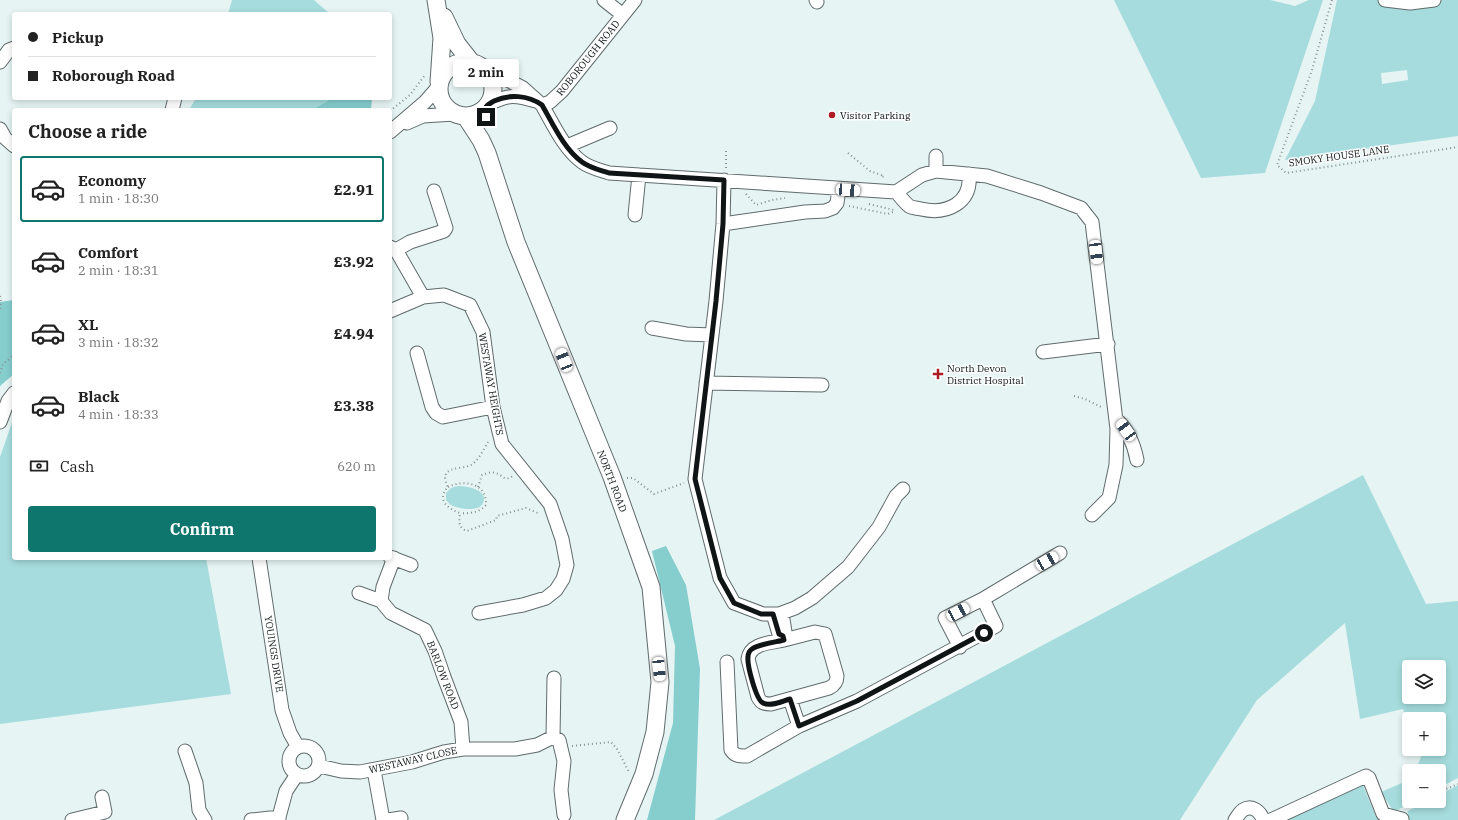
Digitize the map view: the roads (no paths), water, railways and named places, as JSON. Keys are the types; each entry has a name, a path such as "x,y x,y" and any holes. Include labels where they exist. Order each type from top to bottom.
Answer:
{"main road":[{"path":"437,0 457,44 472,63"},
{"path":"436,79 458,63 472,63 483,68 490,77 493,93 488,106 474,116 460,115 449,111 442,102 436,79 442,38 437,0"},
{"name":"NORTH ROAD","path":"487,153 486,130 488,106"},
{"name":"NORTH ROAD","path":"460,115 481,140 487,153 516,242 612,477 650,587 660,682 654,732 644,774 625,820"}],"street":[{"path":"604,0 623,15"},
{"name":"ROBOROUGH ROAD","path":"539,103 550,102 562,91 635,0"},
{"path":"1385,0 1410,3 1434,0"},
{"path":"0,62 9,50 12,49"},
{"path":"487,73 504,78 523,88 539,103 567,146 582,162 593,168 609,173 896,192 922,175 936,171 987,176 1041,193 1081,208 1092,222 1108,344 1117,429 1116,466 1109,498 1092,515"},
{"path":"392,130 425,102 436,79"},
{"path":"488,106 502,97 515,96 539,103"},
{"path":"392,131 423,116 460,115"},
{"path":"567,146 610,128"},
{"path":"0,129 5,138 12,144"},
{"path":"936,156 936,171"},
{"path":"896,192 910,206 928,211 943,211 957,205 965,195 970,184 969,174"},
{"path":"635,215 639,175"},
{"path":"724,180 723,224 695,479 720,578 734,603 761,614 778,613 795,608 812,598 846,569 876,531 896,496 903,489"},
{"path":"723,224 805,212 826,211 833,208 837,203 839,189"},
{"path":"423,297 393,249 444,231 446,228 434,191"},
{"name":"WESTAWAY HEIGHTS","path":"392,310 423,297 444,295 470,305 483,332 493,407 502,444 521,470 550,504 562,539 567,565 563,579 556,590 546,598 479,613"},
{"path":"652,328 686,334 712,335"},
{"path":"1043,352 1108,344"},
{"path":"417,353 432,407 436,413 443,417 493,407"},
{"path":"706,383 822,385"},
{"path":"0,422 8,401 12,396"},
{"path":"1116,418 1126,430 1131,440 1137,460"},
{"path":"960,647 945,618 983,599 1060,554"},
{"path":"392,557 412,565"},
{"name":"YOUINGS DRIVE","path":"259,560 282,710 290,733 298,747"},
{"path":"381,601 383,586 391,560"},
{"name":"BARLOW ROAD","path":"359,593 381,601 391,613 426,630 461,722 463,749"},
{"path":"727,662 731,750 738,756 746,756 799,726 857,701 960,647 996,626 983,599"},
{"path":"778,613 779,634 784,638"},
{"path":"815,632 825,634 837,676 837,681 829,688 771,704 765,704 760,702 758,697 748,654 751,649 757,646 784,638 815,632"},
{"path":"554,678 553,737 559,740 564,761 560,790 564,815"},
{"path":"790,699 799,726"},
{"name":"WESTAWAY CLOSE","path":"319,766 341,771 360,772 412,762 444,752 463,749 515,749 537,745 553,737"},
{"path":"298,747 310,747 314,750 319,759 319,766 314,773 308,776 296,776 289,766 288,760 292,752 298,747"},
{"path":"185,751 196,784 199,810 205,820"},
{"path":"374,770 383,820"},
{"path":"251,820 279,818 286,791 296,776"},
{"path":"1271,820 1366,776 1369,778 1383,814 1402,819"},
{"path":"72,820 105,812 102,797"},
{"path":"1234,820 1244,809 1253,808 1258,811 1263,820"},
{"path":"388,820 401,818"}],"place":[{"name":"Visitor Parking","path":"832,115"},
{"name":"North Devon District Hospital","path":"938,374"}]}
